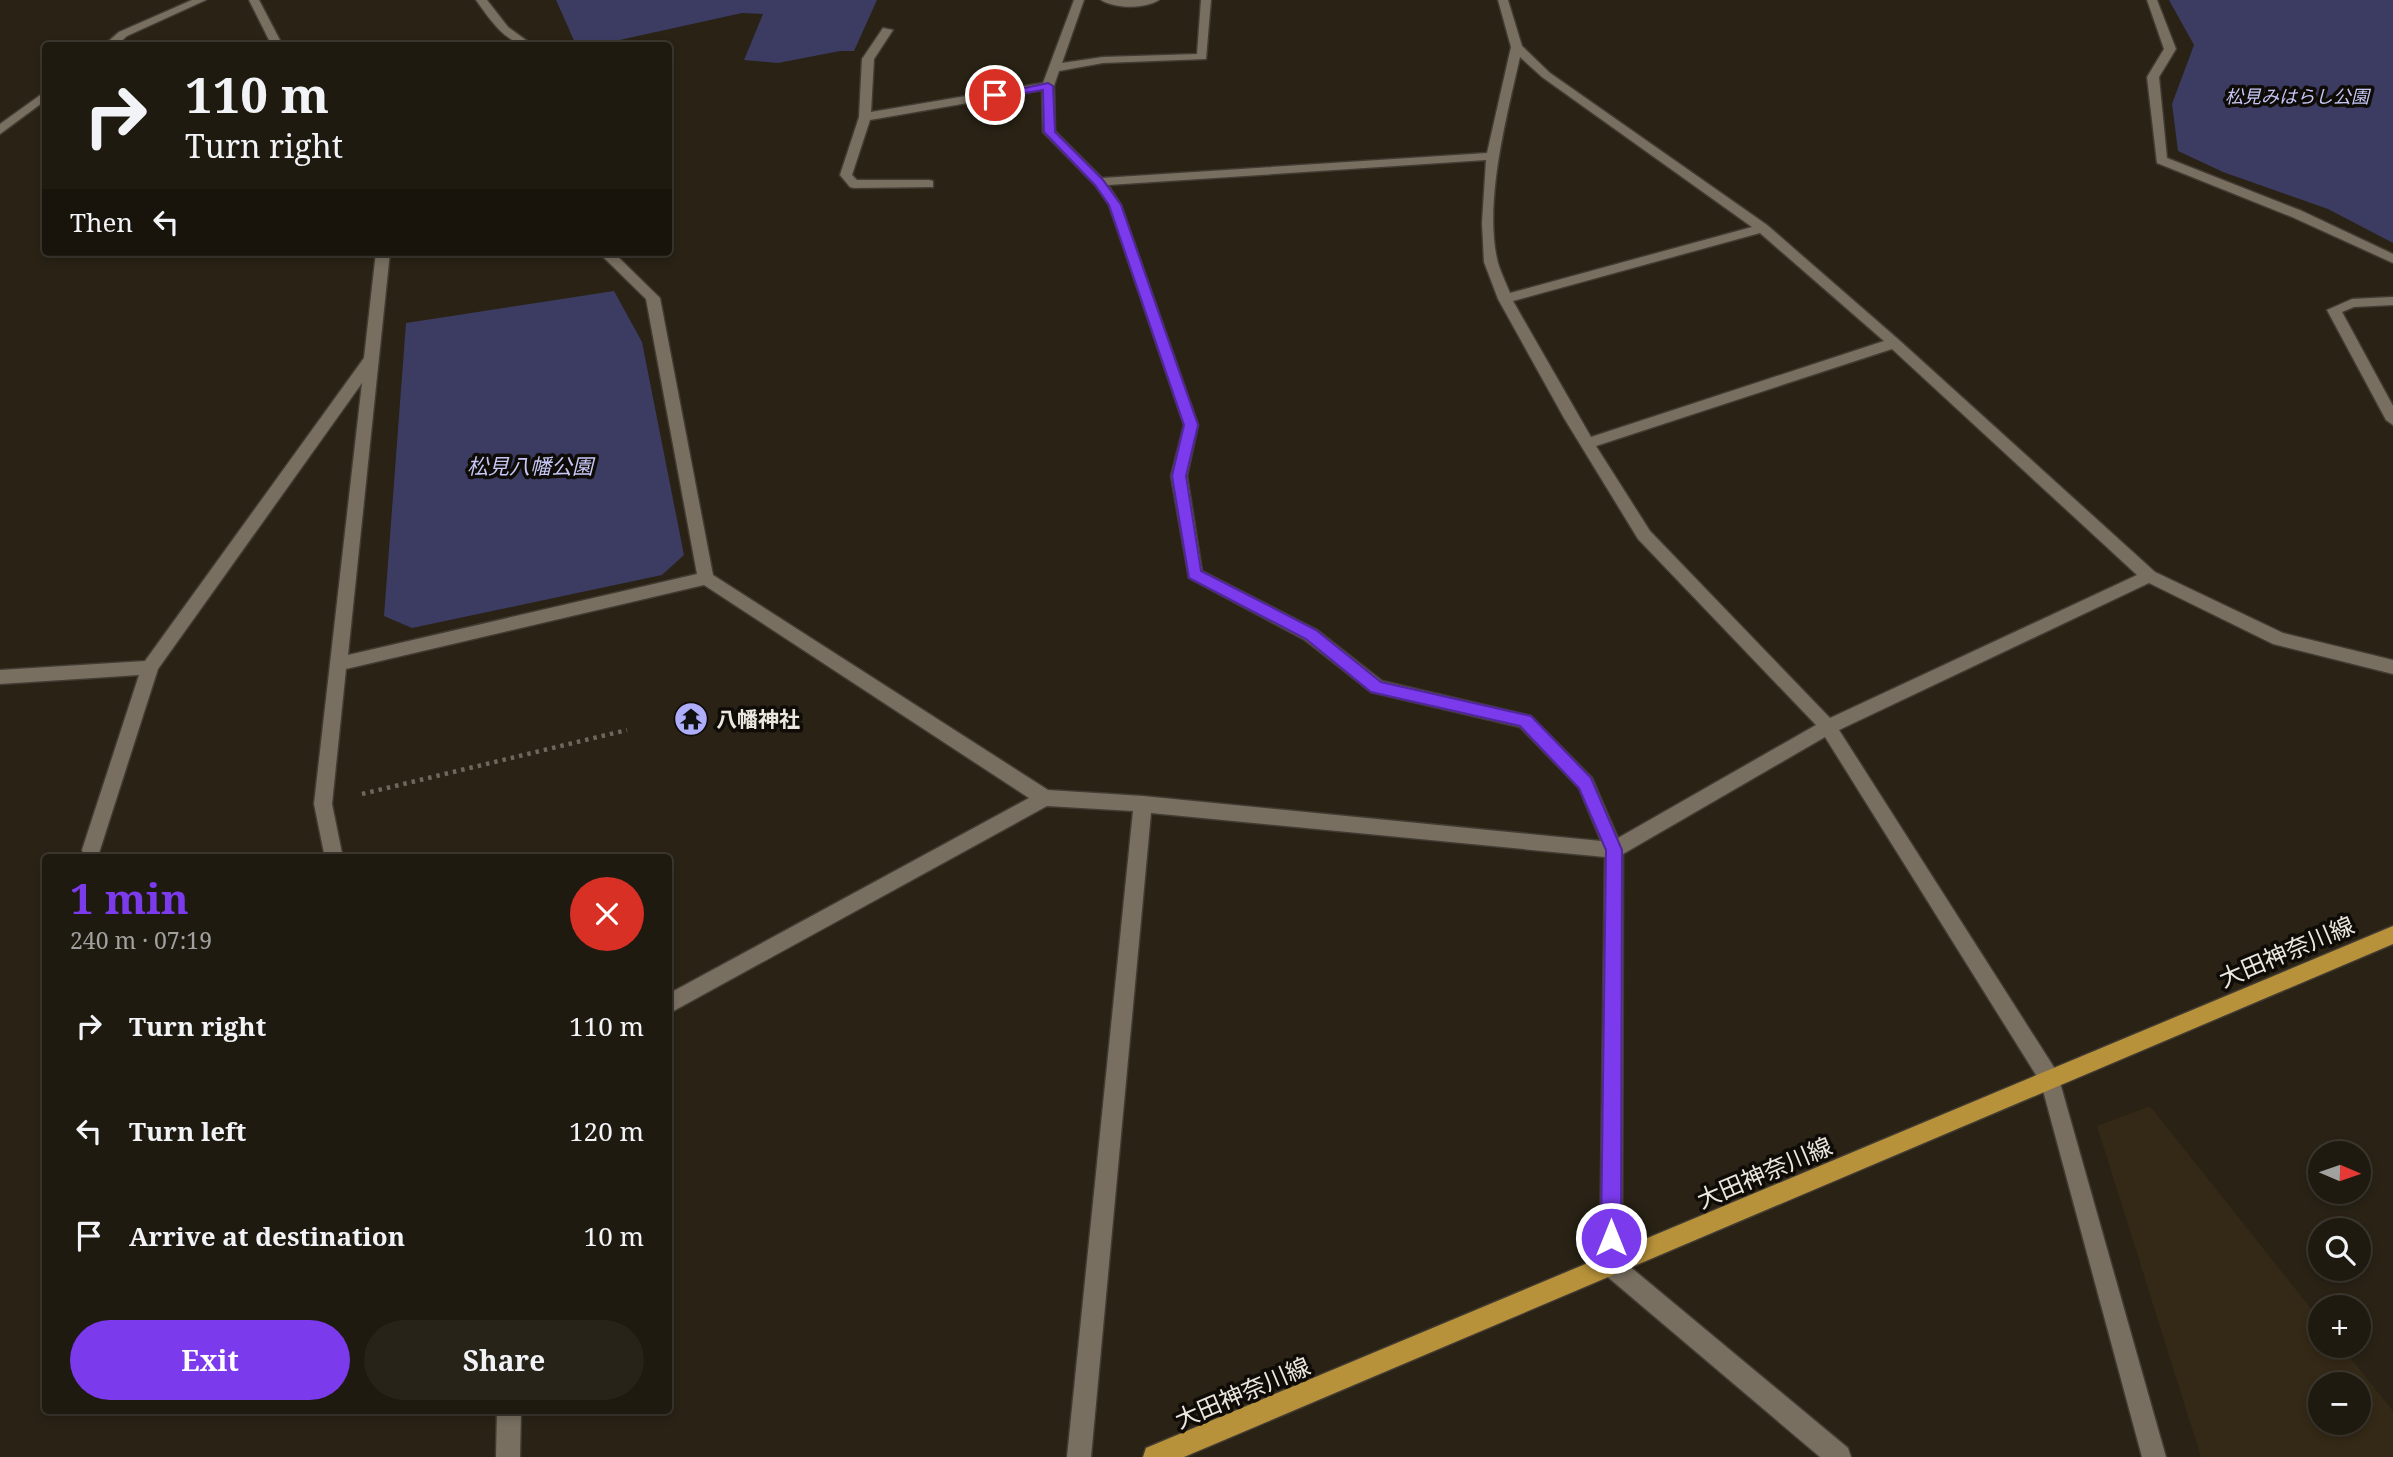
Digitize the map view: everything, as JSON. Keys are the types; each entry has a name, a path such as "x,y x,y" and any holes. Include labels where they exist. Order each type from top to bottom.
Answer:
{"main road":[{"name":"大田神奈川線","path":"1155,1457 2393,935"}],"street":[{"path":"113,42 123,34 201,0"},
{"path":"254,0 276,42"},
{"path":"481,0 505,29 523,42"},
{"path":"1079,0 1048,86 1049,132 1099,182 1115,205 1191,425 1179,476 1195,575 1311,635 1377,687 1525,721 1586,783 1614,850 1611,1265 1839,1457"},
{"path":"1106,0 1136,4 1154,0"},
{"path":"1054,68 1104,60 1202,57 1206,0"},
{"path":"1503,0 1517,47 1546,75 1762,228 1894,343 2149,576 2279,639 2393,667"},
{"path":"2152,0 2170,49 2153,77 2161,160 2297,214 2393,259"},
{"path":"887,30 868,59 865,117 846,175 854,184 929,184"},
{"path":"1517,47 1492,156 1488,223 1491,262 1505,299 1587,444 1644,535 1828,727 2050,1079 2154,1457"},
{"path":"865,117 1048,86"},
{"path":"0,130 42,97"},
{"path":"1099,182 1492,156"},
{"path":"1505,299 1762,228"},
{"path":"333,854 323,804 383,256"},
{"path":"609,256 653,298 706,579"},
{"path":"2393,300 2352,303 2334,310 2393,420"},
{"path":"1587,444 1894,343"},
{"path":"91,850 150,667 372,358"},
{"path":"339,664 706,579 1045,798 1143,804 1614,850 1828,727 2149,576"},
{"path":"0,677 150,667"},
{"path":"672,1003 1045,798"},
{"path":"1079,1457 1143,804"},
{"path":"508,1457 509,1414"}],"path":[{"path":"323,804 627,730"}],"shaded area":[{"path":"2150,1106 2308,1305 2308,1358 2351,1358 2362,1372 2308,1372 2308,1435 2371,1435 2371,1384 2393,1411 2393,1457 2201,1457 2097,1126"}],"green space":[{"path":"556,0 877,0 854,51 840,51 778,63 744,60 763,14 742,13 611,42 575,42"},
{"name":"松見みはらし公園","path":"2169,0 2393,0 2393,243 2328,209 2223,172 2178,151 2172,104 2194,45"},
{"name":"松見八幡公園","path":"614,291 642,342 684,555 662,575 412,628 384,616 406,323"}],"place":[{"name":"八幡神社","path":"691,719"}],"route":[{"path":"995,95 1048,86 1049,132 1099,182 1115,205 1191,425 1179,476 1195,575 1311,635 1377,687 1525,721 1586,783 1614,850 1611,1238"}]}
